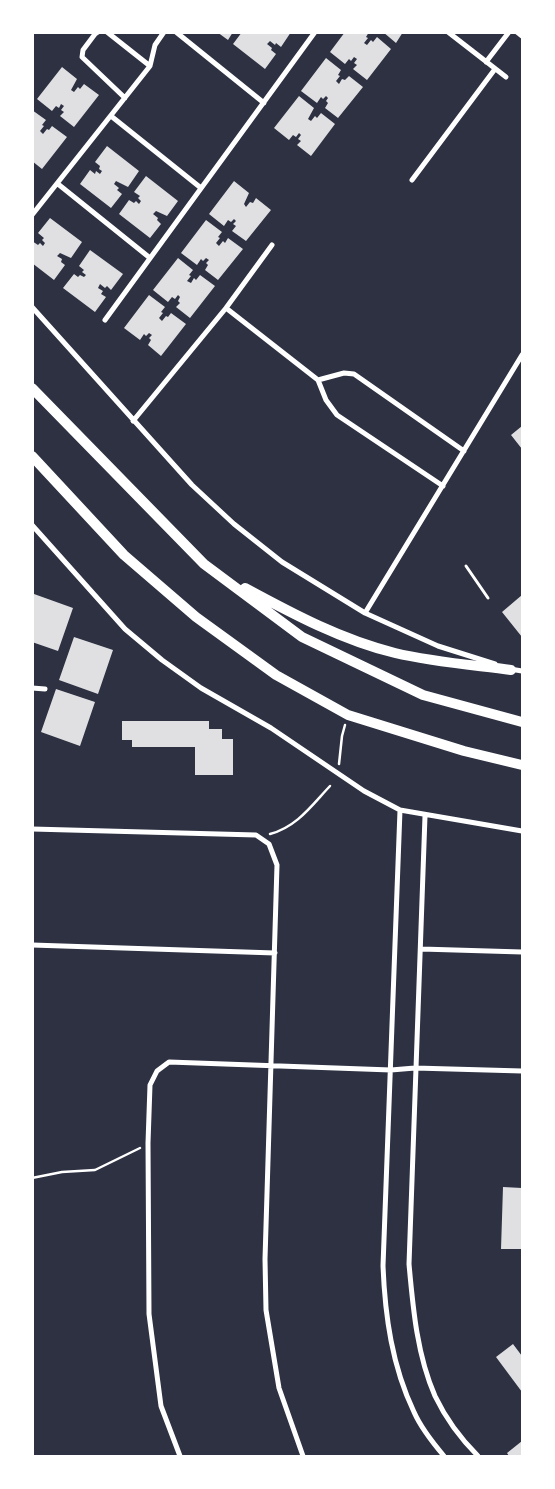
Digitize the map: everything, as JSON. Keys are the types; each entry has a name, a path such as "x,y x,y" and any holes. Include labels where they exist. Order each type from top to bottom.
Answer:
{"main road":[{"path":"32,388 204,564 302,637 423,695 522,722"},
{"path":"32,456 124,555 196,617 276,675 348,714 522,766"},
{"path":"215,572 319,626 359,642 417,658 512,670"}],"street":[{"path":"98,32 83,50 82,57 125,98"},
{"path":"107,32 150,66"},
{"path":"32,215 150,66 154,45 164,32"},
{"path":"176,32 264,102"},
{"path":"105,320 315,32"},
{"path":"448,32 506,77"},
{"path":"486,62 509,32"},
{"path":"517,32 522,36"},
{"path":"412,180 495,69"},
{"path":"111,116 201,188"},
{"path":"58,184 150,258"},
{"path":"133,421 226,308 272,245"},
{"path":"32,307 192,485 234,524 282,562 365,613 438,646 512,670 522,671"},
{"path":"226,308 318,380 326,400 337,415 442,486"},
{"path":"365,613 522,355"},
{"path":"318,380 344,373 354,374 464,450"},
{"path":"32,525 125,629 162,660 201,688 271,728 364,791 400,810 425,816 522,831"},
{"path":"32,688 45,689"},
{"path":"400,810 383,1266 384,1302 390,1340 400,1375 414,1412 430,1439 444,1456"},
{"path":"425,816 409,1264 413,1310 424,1363 436,1397 453,1426 478,1456"},
{"path":"32,829 256,835 269,844 278,865 265,1259 266,1310 279,1388 303,1456"},
{"path":"32,945 275,953"},
{"path":"421,949 522,952"},
{"path":"180,1456 161,1406 149,1314 148,1143 150,1085 157,1071 168,1062 391,1070 415,1068 522,1071"}],"lane":[{"path":"466,566 488,598"}],"path":[{"path":"338,772 342,736 348,714"},
{"path":"256,835 271,834 286,829 299,819 330,786"},
{"path":"32,1178 62,1172 95,1170 148,1143"}],"building":[{"path":"217,32 233,32 228,40"},
{"path":"242,32 251,32 253,34 254,32 291,32 281,47 270,41 267,44 276,54 265,69 233,44"},
{"path":"345,32 369,32 366,37 368,38 364,43 367,45 377,37 391,49 367,80 353,69 357,65 354,63 357,59 354,57 351,61 349,59 345,64 330,52"},
{"path":"383,32 403,32 396,43"},
{"path":"326,58 341,70 338,75 340,76 336,81 339,84 342,79 345,80 349,76 363,87 338,118 325,108 328,103 326,96 323,99 321,97 317,103 301,91"},
{"path":"62,67 77,79 71,90 74,92 84,84 99,95 74,127 60,116 64,112 61,110 64,106 61,104 59,108 56,106 52,111 37,99"},
{"path":"299,96 314,108 308,119 311,121 321,113 335,124 311,156 297,145 301,141 298,139 301,135 299,133 296,137 293,135 289,140 274,128"},
{"path":"32,110 46,120 40,131 43,134 52,126 67,137 42,169 32,161"},
{"path":"107,146 139,171 128,187 116,181 114,184 122,194 111,208 80,184 90,170 95,174 96,171 100,174 102,171 99,169 100,166 95,162"},
{"path":"146,176 178,201 167,216 156,211 153,214 161,224 150,238 119,214 129,200 134,203 136,201 139,204 141,201 138,198 140,196 134,192"},
{"path":"234,181 249,193 244,204 246,207 250,202 253,203 256,198 271,210 246,241 232,231 236,226 233,224 236,221 234,219 231,222 228,220 224,226 209,214"},
{"path":"50,218 82,242 71,258 60,253 57,256 62,259 61,262 65,265 54,280 32,263 32,241 43,246 45,243 42,240 44,238 38,233"},
{"path":"206,220 222,232 216,243 219,246 223,241 225,243 228,238 243,249 218,280 205,270 208,265 206,263 209,260 206,258 203,261 201,259 197,265 181,253"},
{"path":"90,250 123,274 111,290 107,286 105,288 100,284 98,288 103,291 101,294 106,297 95,312 63,288 74,274 78,277 86,275 79,266"},
{"path":"178,258 193,270 187,281 191,283 194,278 196,280 200,275 215,286 190,318 176,307 180,303 178,295 175,299 172,297 168,302 153,290"},
{"path":"149,295 165,307 159,318 162,321 171,313 186,324 161,356 148,345 151,340 149,338 152,335 149,333 146,336 144,334 140,340 124,328"},
{"path":"522,426 522,449 511,435"},
{"path":"34,594 73,608 58,651 32,642 32,600"},
{"path":"522,595 522,637 502,612"},
{"path":"74,637 113,650 98,694 59,680"},
{"path":"56,689 95,702 80,746 41,732"},
{"path":"122,721 209,721 209,729 222,729 222,739 233,739 233,775 195,775 195,747 132,747 132,740 122,740"},
{"path":"503,1187 522,1188 522,1249 501,1249"},
{"path":"513,1344 522,1356 522,1392 496,1357"},
{"path":"522,1441 522,1456 509,1456 507,1453"}]}
